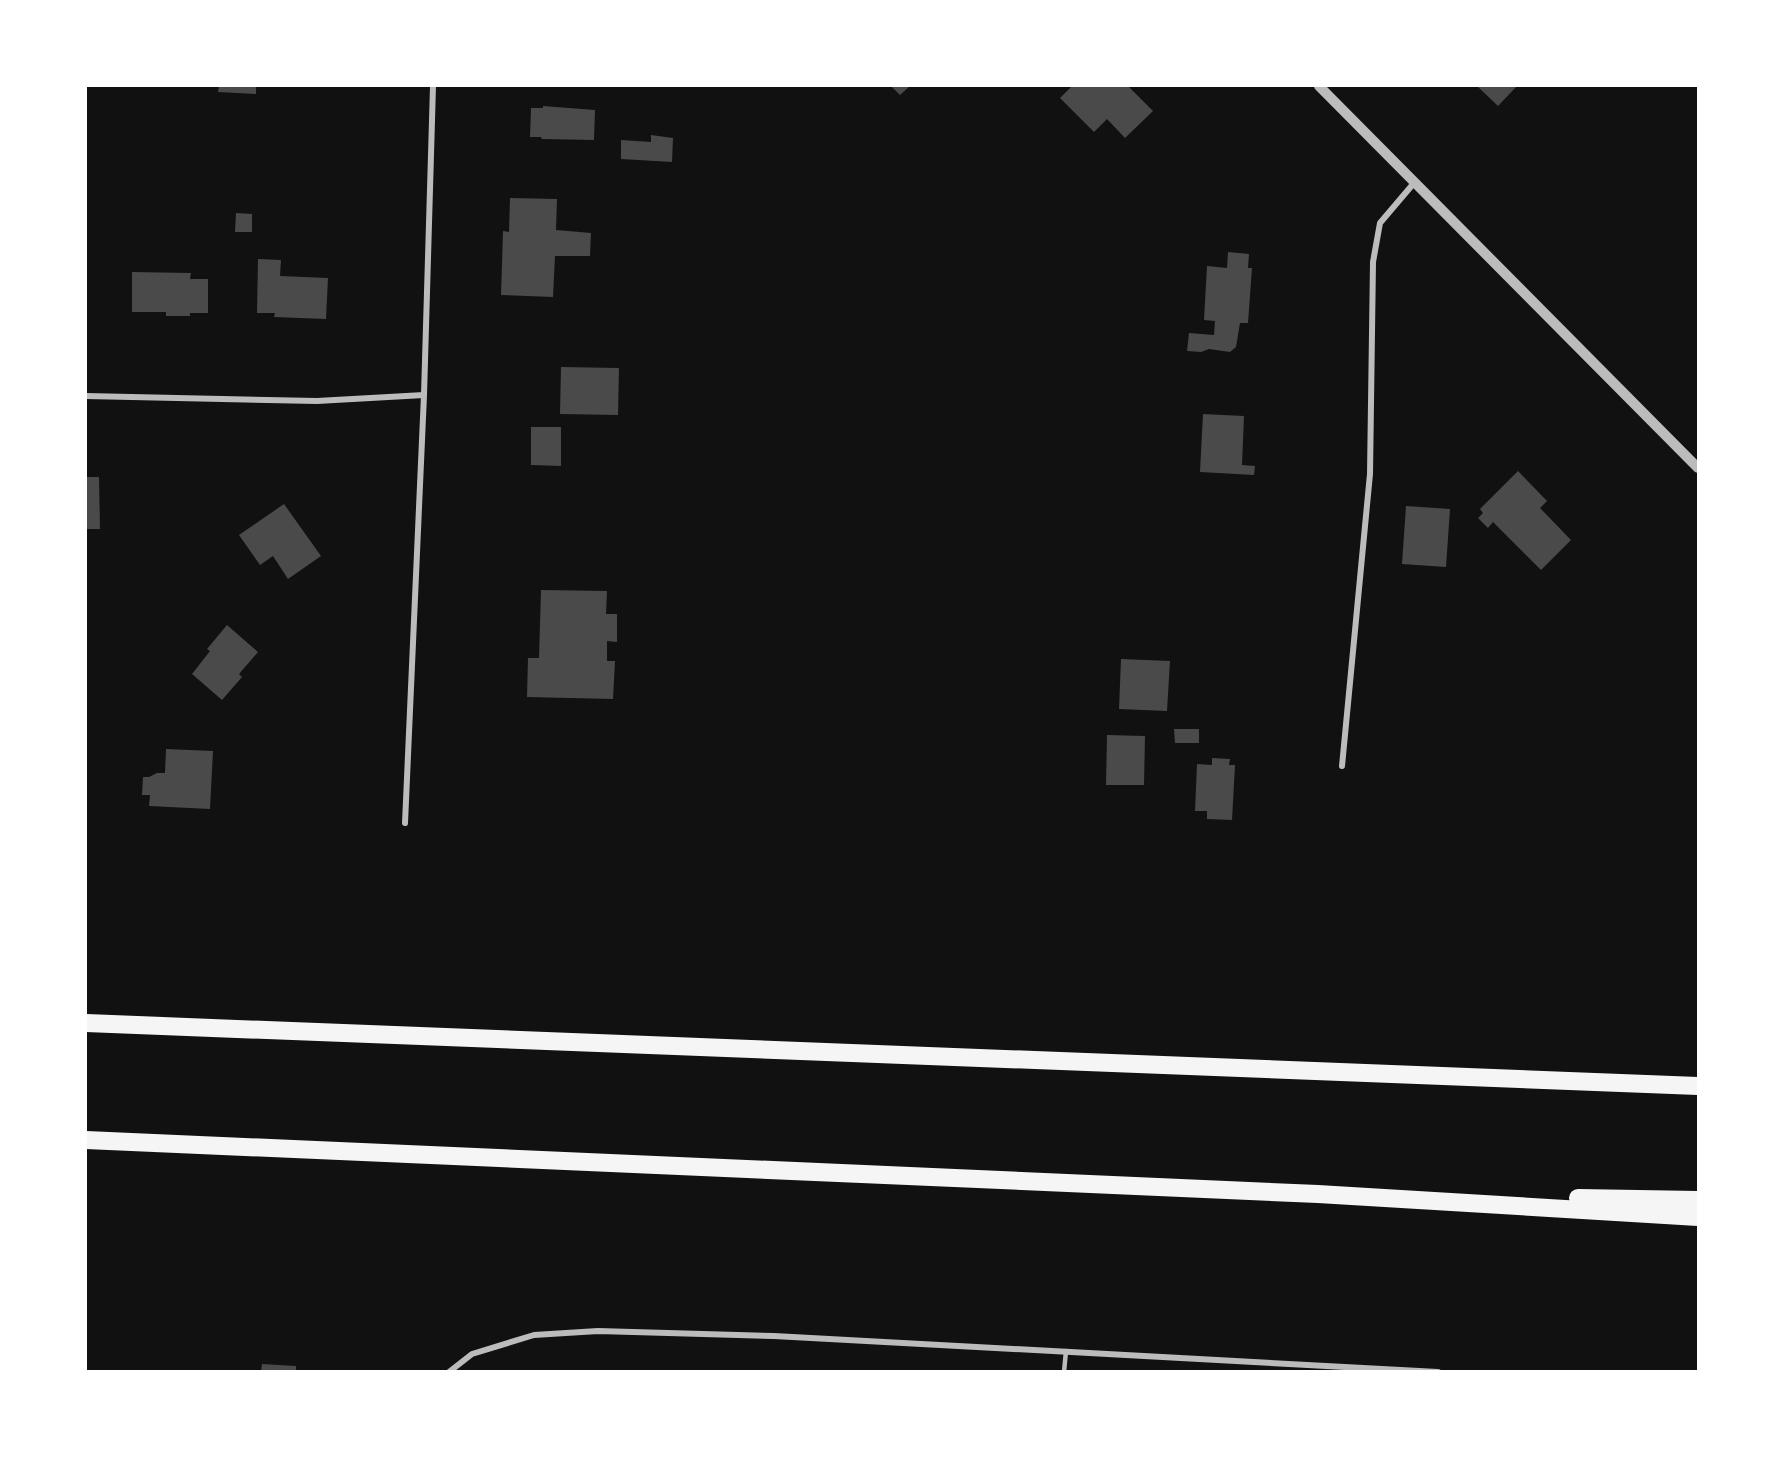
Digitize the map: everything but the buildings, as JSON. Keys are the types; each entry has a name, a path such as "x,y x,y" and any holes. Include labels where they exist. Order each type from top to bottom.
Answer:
{"highway":[{"path":"86,1023 1698,1086"},
{"path":"86,1140 1318,1194 1698,1216"},
{"path":"1318,1194 1698,1200"}],"street":[{"path":"405,823 424,395 433,86"},
{"path":"1318,86 1698,468"},
{"path":"1342,766 1370,474 1373,262 1380,223 1414,183"},
{"path":"86,396 317,401 424,395"},
{"path":"449,1371 472,1354 534,1335 598,1331 774,1336 1438,1371"}],"lane":[{"path":"1064,1371 1066,1351"}]}
